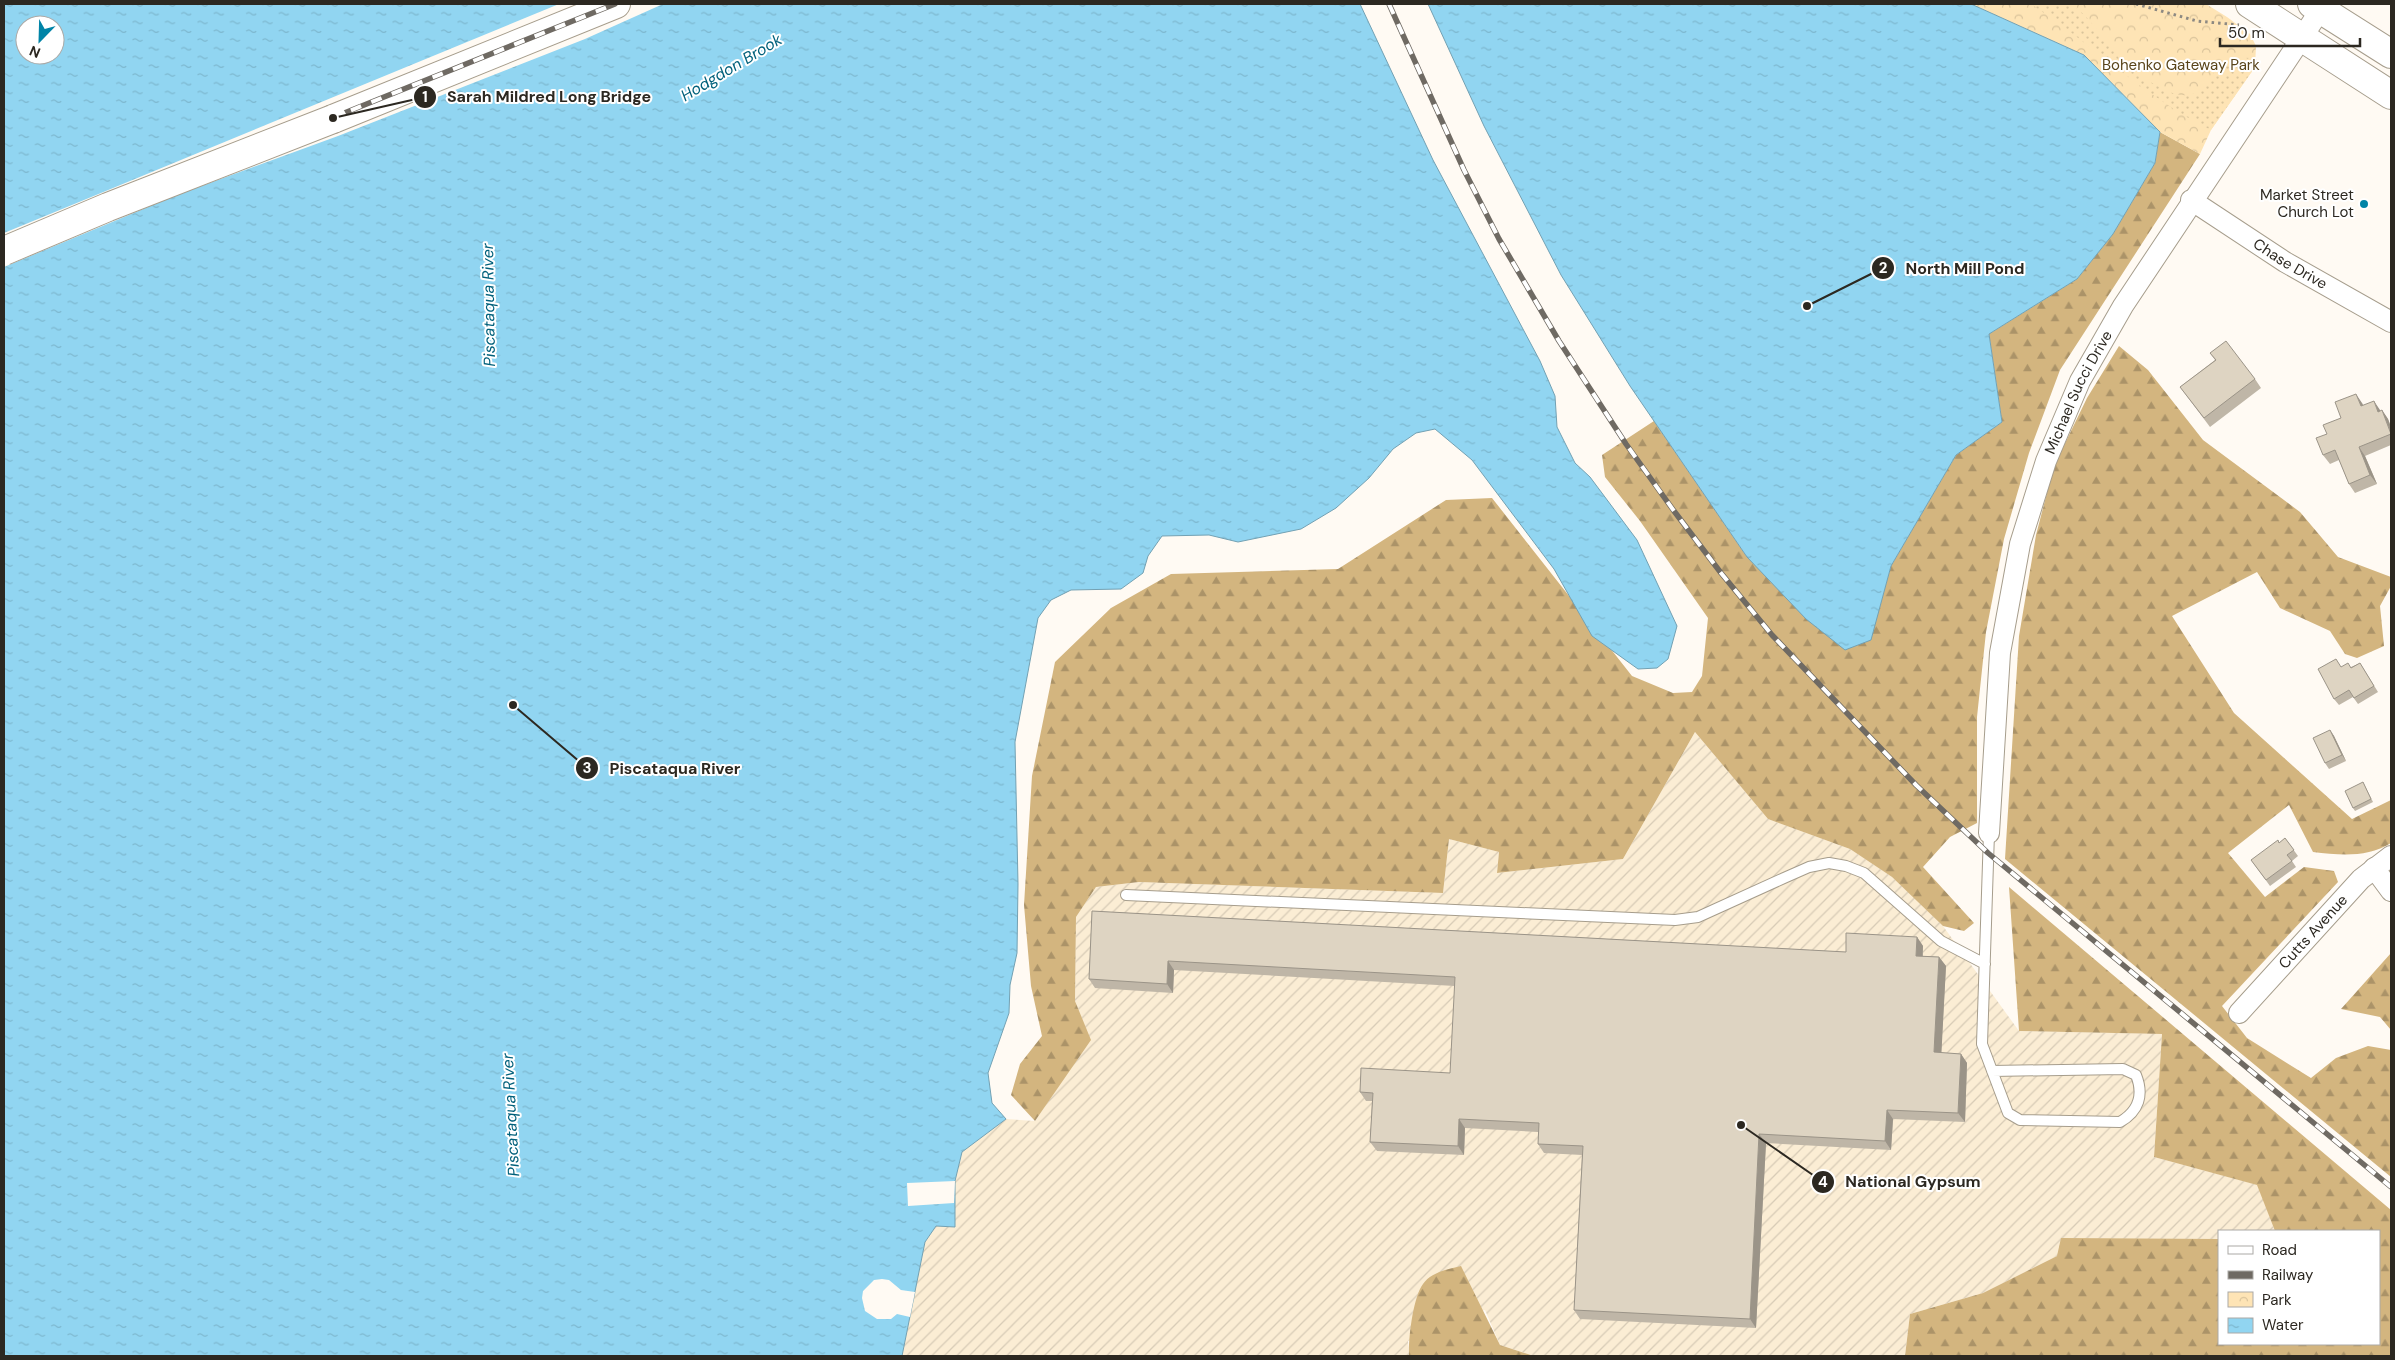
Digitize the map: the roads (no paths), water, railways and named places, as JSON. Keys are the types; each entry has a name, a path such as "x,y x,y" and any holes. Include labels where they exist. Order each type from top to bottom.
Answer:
{"main road":[{"path":"4,251 616,4"},
{"path":"2316,6 2391,54"},
{"path":"2248,14 2302,38 2391,94"}],"street":[{"name":"Michael Succi Drive","path":"1989,833 2000,653 2020,544 2046,461 2080,381 2123,306 2302,38 2316,6"},
{"name":"Chase Drive","path":"2192,200 2285,262 2391,322"},
{"name":"Cutts Avenue","path":"2238,1013 2361,879 2391,856"},
{"path":"2374,868 2391,891"}],"lane":[{"path":"1989,833 1982,1044 1992,1071 2008,1113 2020,1120 2120,1122 2132,1115 2140,1100 2140,1086 2136,1075 2123,1069 1992,1071"},
{"path":"1126,895 1675,920 1705,914 1809,867 1829,863 1846,866 1864,873 1941,941 1984,964"}],"water":[{"name":"Piscataqua River","path":"4,4 1360,4 1433,160 1540,361 1555,396 1557,427 1575,463 1590,477 1637,540 1677,626 1668,659 1657,668 1638,669 1592,636 1554,569 1472,460 1435,429 1416,433 1393,449 1369,478 1336,508 1301,529 1238,542 1209,535 1162,536 1148,556 1143,573 1121,589 1071,590 1051,600 1038,618 1015,742 1018,884 1017,953 1010,985 1009,1013 988,1073 992,1103 1006,1119 962,1152 955,1181 955,1227 936,1226 925,1242 902,1356 4,1356"},
{"path":"1428,4 1971,4 2084,55 2160,132 2155,163 2113,234 2077,279 1989,334 2002,422 1956,455 1891,566 1871,640 1845,650 1806,619 1747,557 1630,386 1561,275 1484,126"}],"railway":[{"path":"4,250 615,4"},
{"path":"1389,4 1464,170 1499,239 1559,341 1626,444 1674,511 1721,573 1772,635 1916,785 1988,853 2391,1187"}],"place":[{"name":"Sarah Mildred Long Bridge","path":"333,118"},
{"name":"Market Street Church Lot","path":"2364,204"},
{"name":"North Mill Pond","path":"1807,306"},
{"name":"Piscataqua River","path":"513,705"},
{"name":"National Gypsum","path":"1741,1125"}],"park label":[{"name":"Bohenko Gateway Park","path":"2181,65"}],"water label":[{"name":"Hodgdon Brook","path":"731,67"}]}
